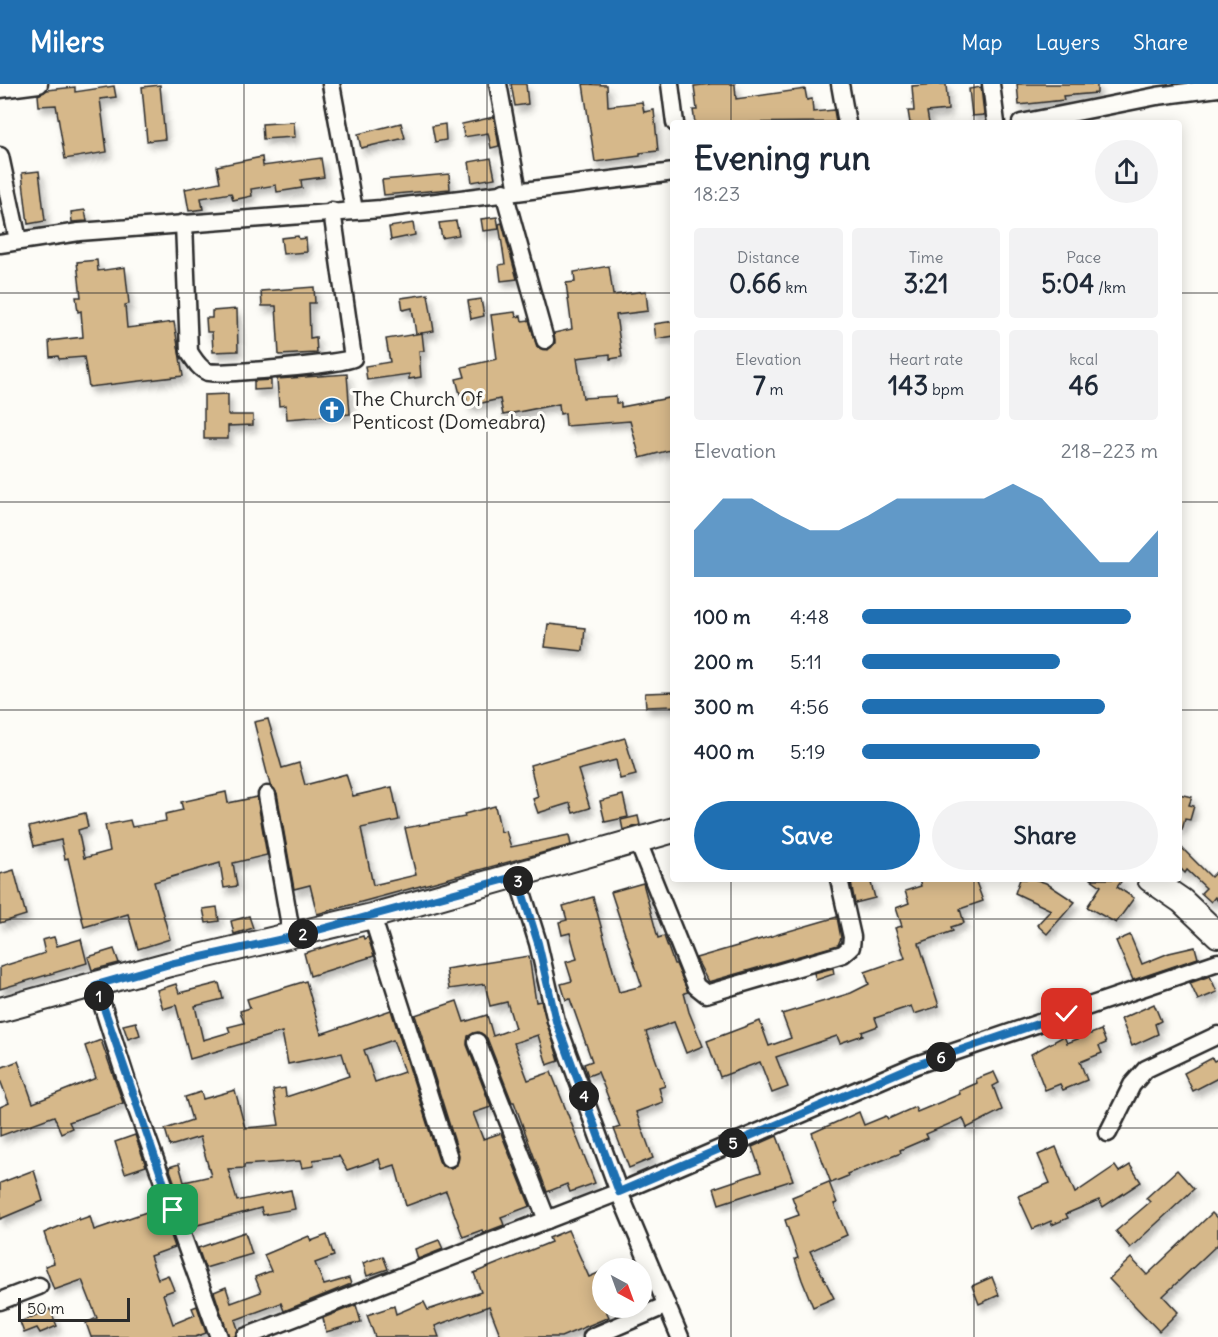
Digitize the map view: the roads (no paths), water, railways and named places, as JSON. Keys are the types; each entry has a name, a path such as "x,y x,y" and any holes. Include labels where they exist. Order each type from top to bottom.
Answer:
{"main road":[{"path":"0,1010 170,964 292,937 372,916 670,831"},
{"path":"1154,882 1182,901 1218,935"}],"street":[{"path":"0,89 39,84"},
{"path":"331,84 354,210"},
{"path":"498,84 511,191 545,340"},
{"path":"670,84 675,120"},
{"path":"840,84 846,120"},
{"path":"991,84 996,120"},
{"path":"1033,120 1157,90 1218,88"},
{"path":"0,156 18,240"},
{"path":"0,244 18,240 184,223 354,210 670,172"},
{"path":"184,223 189,352 196,363 208,372 261,370 353,358 332,211"},
{"path":"267,795 292,937"},
{"path":"638,842 696,986 706,994 843,954 851,946 852,937 840,882"},
{"path":"517,876 538,943 556,1021 619,1192 680,1337"},
{"path":"372,916 449,1158"},
{"path":"245,1337 619,1192 916,1065 1218,962"},
{"path":"96,985 131,1093 219,1337"},
{"path":"1108,1133 1132,1085 1146,1069 1218,1035"},
{"path":"477,1042 547,1220"},
{"path":"0,1300 39,1286"},
{"path":"592,1337 667,1305"}],"place":[{"name":"The Church Of Penticost (Domeabra)","path":"332,410"}]}
